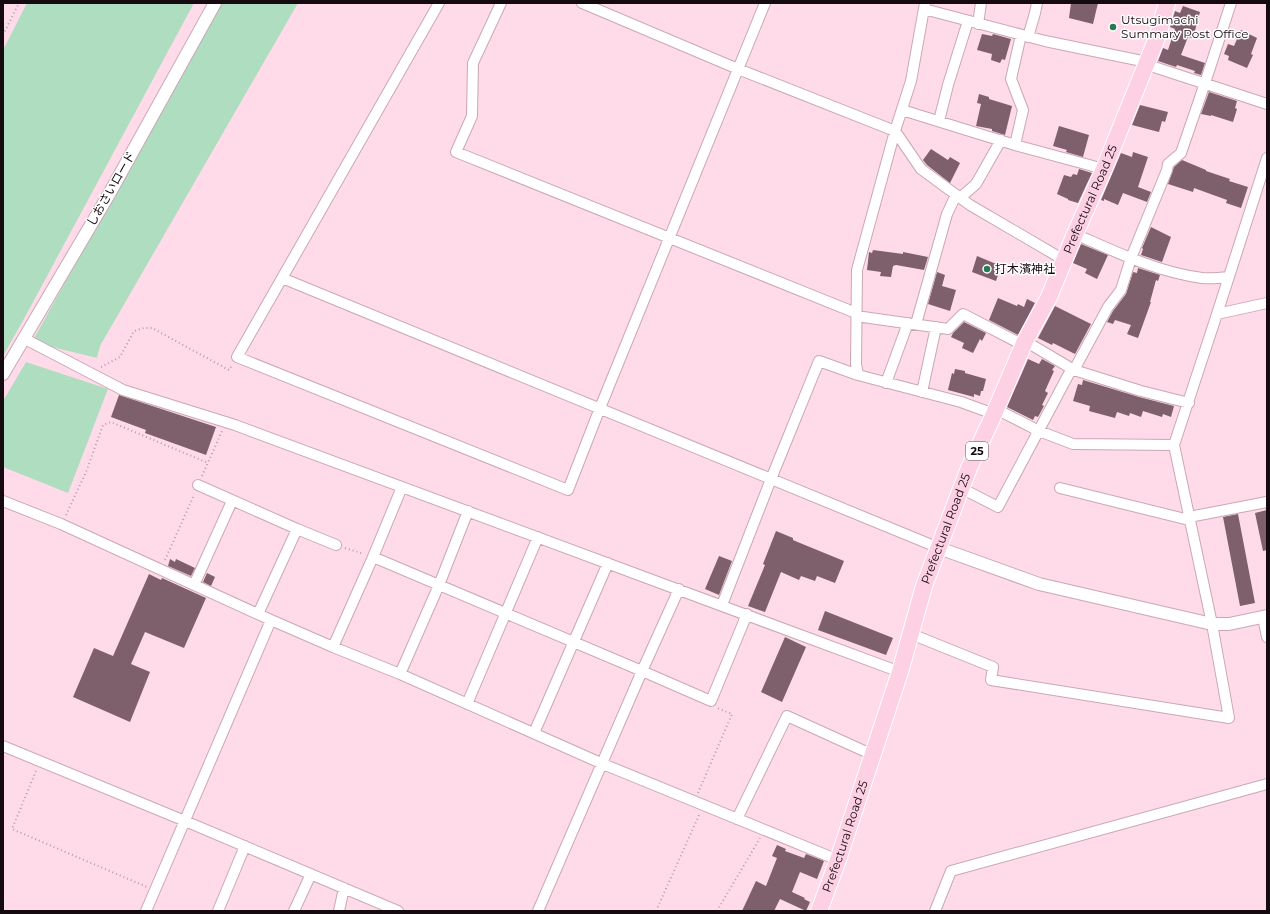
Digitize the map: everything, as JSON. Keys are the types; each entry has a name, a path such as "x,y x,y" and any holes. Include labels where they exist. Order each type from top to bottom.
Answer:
{"main road":[{"name":"Prefectural Road 25","path":"819,911 900,672 924,586 961,488 1024,343 1049,297 1104,169 1158,35 1167,3"}],"street":[{"name":"しおさいロード","path":"3,374 108,196 215,3"},
{"path":"439,3 237,357 568,490 668,238 764,3"},
{"path":"501,3 473,63 472,116 456,152 856,314 948,328 963,314 1024,343 1073,369 1141,391 1189,402"},
{"path":"582,3 738,69 895,131 922,169 970,205 1064,260"},
{"path":"978,24 981,3"},
{"path":"1015,145 1023,110 1011,79 1024,36 1036,13 1037,3"},
{"path":"961,488 998,507 1108,307 1121,290 1131,258 1167,170 1168,164 1181,153 1230,3"},
{"path":"858,375 856,364 857,270 895,131 911,81 924,6 978,24 1146,64 1267,104"},
{"path":"939,121 948,85 968,21"},
{"path":"902,110 1015,145 1104,169"},
{"path":"886,383 912,323 947,214 958,196 976,184 1001,140"},
{"path":"911,634 992,667 990,680 1229,718 1212,624 1174,445 1218,314 1267,158"},
{"path":"1075,234 1168,272 1203,278 1229,278"},
{"path":"282,278 939,548 1039,584 1212,624 1229,624 1265,616 1267,636"},
{"path":"1218,314 1267,303"},
{"path":"922,392 936,327"},
{"path":"25,338 123,390 225,422 747,614 900,672"},
{"path":"722,605 771,479 820,361 858,375 995,412 1074,444 1174,445"},
{"path":"198,485 297,530 336,545"},
{"path":"333,647 402,487"},
{"path":"1060,488 1189,519 1267,502"},
{"path":"194,585 232,500"},
{"path":"3,501 61,524 271,620 400,674 603,764 765,830 835,861"},
{"path":"400,674 439,585 468,511"},
{"path":"258,614 297,530"},
{"path":"467,704 507,613 538,537"},
{"path":"373,557 642,670 711,701 747,614"},
{"path":"534,733 608,563"},
{"path":"538,911 603,764 642,670 679,589"},
{"path":"146,911 271,620"},
{"path":"737,819 787,716 873,754"},
{"path":"3,746 246,846 398,911"},
{"path":"934,911 951,871 1267,784"},
{"path":"218,911 246,846"},
{"path":"294,911 311,874"},
{"path":"339,911 344,888"}],"path":[{"path":"3,35 19,3"},
{"path":"91,373 120,357 134,331 144,328 152,328 229,370 237,357"},
{"path":"61,524 86,472 103,425 111,422 208,462"},
{"path":"161,570 225,422"},
{"path":"336,545 373,557"},
{"path":"656,911 699,803 732,714 715,707 711,701"},
{"path":"40,762 12,828 155,890"},
{"path":"717,911 765,830"}],"green space":[{"path":"27,3 194,3 3,356 3,50"},
{"path":"220,3 298,3 100,346 97,358 32,342"},
{"path":"26,362 108,389 68,493 3,467 3,401"}],"building":[{"path":"1071,3 1098,3 1093,24 1069,18"},
{"path":"1183,6 1200,12 1193,38 1188,37 1181,55 1205,63 1201,75 1194,73 1195,71 1177,65 1176,67 1158,61 1163,48 1168,50 1175,29 1170,27 1175,11 1180,13"},
{"path":"1241,30 1257,38 1251,54 1253,55 1247,68 1228,60 1229,56 1224,54 1228,44 1234,46"},
{"path":"982,34 992,36 993,34 1011,39 1005,60 1002,59 1000,63 991,60 992,54 977,50"},
{"path":"1209,92 1237,101 1235,108 1237,109 1233,122 1211,115 1201,114"},
{"path":"979,94 989,97 989,99 1012,106 1005,135 992,131 992,129 976,126 981,104 977,103"},
{"path":"1140,105 1168,112 1165,122 1162,121 1159,132 1132,125"},
{"path":"1059,126 1089,135 1083,157 1053,146"},
{"path":"931,149 948,160 950,157 960,163 950,183 927,165 923,160"},
{"path":"1133,152 1148,157 1138,187 1151,192 1147,202 1123,193 1118,205 1104,199 1104,201 1101,200 1121,153 1132,157"},
{"path":"1182,160 1206,171 1230,179 1229,181 1248,187 1241,208 1226,203 1227,200 1194,188 1193,192 1168,184 1174,167"},
{"path":"1079,169 1092,173 1078,203 1057,194 1064,175 1071,177 1073,174 1077,175"},
{"path":"1151,227 1171,237 1162,262 1141,255 1142,248"},
{"path":"1081,244 1108,255 1097,279 1085,273 1087,269 1073,263"},
{"path":"873,250 903,254 903,252 928,257 924,270 896,265 893,266 891,277 880,276 881,272 867,270 869,252 872,253"},
{"name":"打木濱神社","path":"977,256 1001,266 996,281 972,272"},
{"path":"1138,268 1160,275 1158,281 1156,280 1151,302 1138,338 1127,334 1131,325 1115,320 1113,324 1107,322 1113,311 1126,294 1133,272 1137,273"},
{"path":"937,272 945,275 942,286 956,290 950,311 928,304"},
{"path":"998,298 1017,306 1018,304 1024,307 1027,299 1035,303 1018,335 989,320"},
{"path":"1055,306 1091,324 1075,354 1053,343 1052,345 1038,338"},
{"path":"964,322 986,333 982,341 980,339 973,353 962,348 964,343 951,337"},
{"path":"1028,359 1039,364 1042,359 1055,366 1052,370 1054,371 1045,391 1048,393 1042,405 1044,406 1038,417 1035,416 1033,420 1007,407"},
{"path":"955,369 986,379 980,396 974,394 974,397 948,390 952,373 954,374"},
{"path":"1083,380 1174,406 1171,417 1163,414 1162,417 1143,411 1141,417 1130,413 1129,416 1117,412 1115,418 1089,411 1090,406 1073,401 1078,384 1082,385"},
{"path":"119,395 216,427 206,455 145,433 146,430 111,417"},
{"path":"1267,510 1267,550 1263,551 1255,513"},
{"path":"1238,514 1255,603 1240,606 1223,517"},
{"path":"776,531 793,538 793,540 844,561 835,583 817,576 815,581 801,576 799,580 781,572 765,612 748,606 765,565 763,564"},
{"path":"719,556 732,561 719,595 705,589"},
{"path":"170,559 175,562 176,559 195,568 191,576 168,566"},
{"path":"207,573 215,577 211,586 203,582"},
{"path":"149,574 161,580 162,578 206,598 184,648 145,632 131,664 150,672 130,722 73,697 94,648 113,656"},
{"path":"825,611 893,638 886,655 818,630"},
{"path":"785,637 806,647 782,702 761,692"},
{"path":"777,845 786,849 785,851 804,858 806,854 824,861 817,879 800,872 792,892 810,902 806,911 780,899 774,911 742,911 756,881 766,886 777,858 772,856"}],"place":[{"name":"Utsugimachi Summary Post Office","path":"1113,27"},
{"name":"打木濱神社","path":"987,269"}]}
